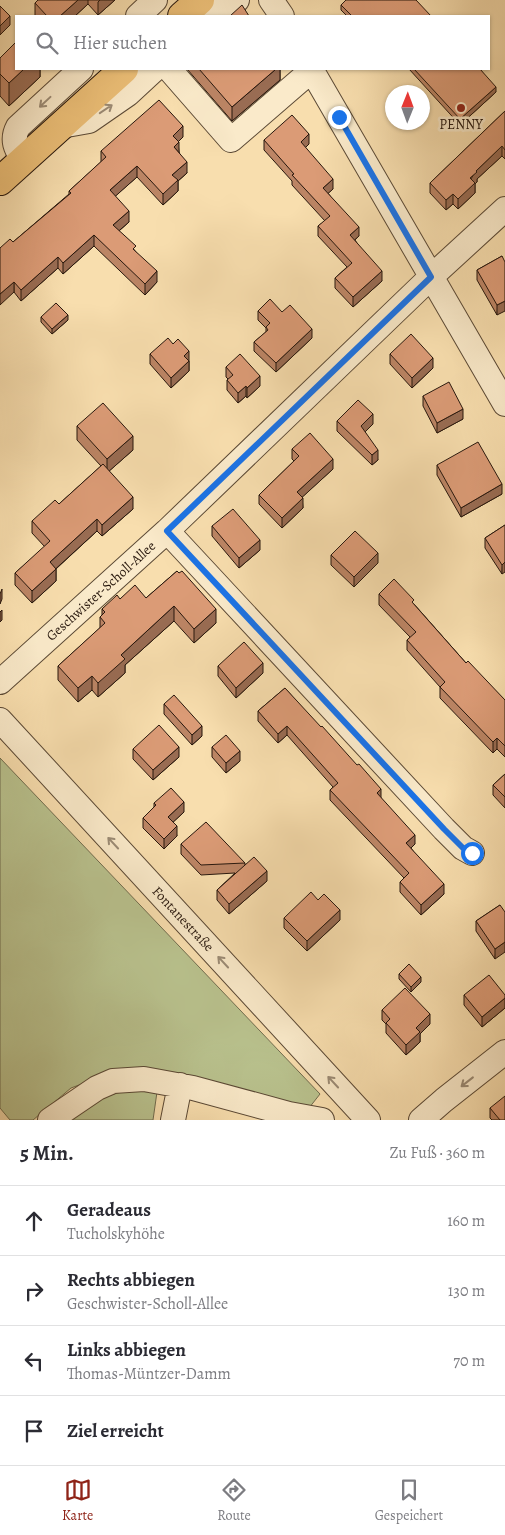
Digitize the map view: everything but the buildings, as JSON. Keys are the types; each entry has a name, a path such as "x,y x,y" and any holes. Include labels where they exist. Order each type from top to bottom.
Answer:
{"main road":[{"path":"183,15 200,0"},
{"path":"0,181 123,70"}],"street":[{"path":"139,15 155,0"},
{"path":"211,15 221,6 237,0"},
{"path":"272,0 281,15"},
{"path":"23,160 15,147 14,134 18,127 80,70"},
{"path":"61,126 89,120 128,94 154,70"},
{"path":"170,70 231,140 312,70 505,404"},
{"name":"Geschwister-Scholl-Allee","path":"0,682 167,531 431,277 505,210"},
{"path":"167,531 444,829 463,848 472,853"},
{"name":"Fontanestraße","path":"0,720 366,1119"},
{"path":"421,1120 505,1052"},
{"path":"50,1120 97,1088 112,1082 144,1079 180,1085 289,1114 322,1120"},
{"path":"173,1120 180,1085"}],"green space":[{"path":"0,758 320,1094 309,1108 106,1075 71,1088 33,1120 10,1120 0,1108"},
{"path":"126,1091 157,1092 153,1120 67,1120 102,1099"}],"place":[{"name":"PENNY","path":"461,108"}],"route":[{"path":"339,117 431,277 167,531 444,829 463,848 472,853"}]}
